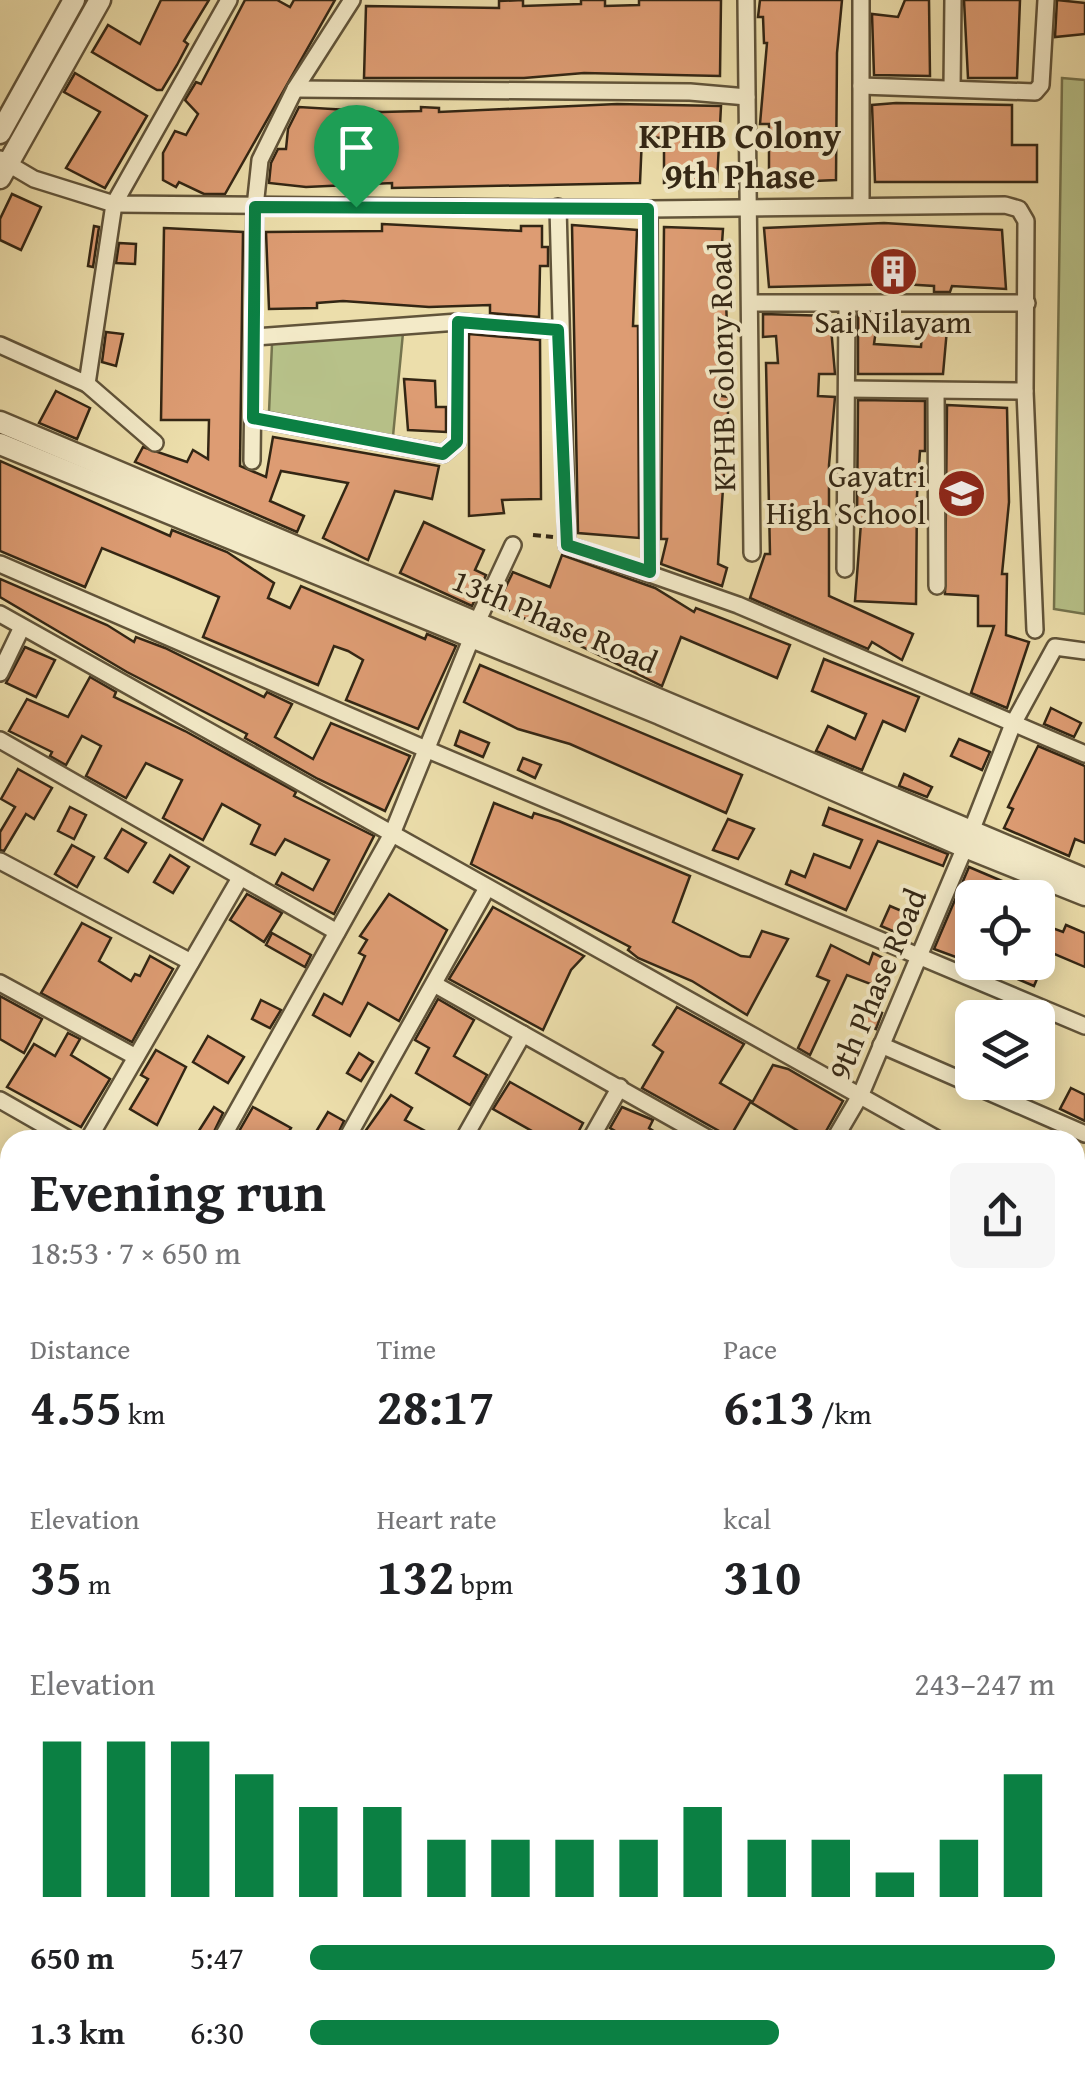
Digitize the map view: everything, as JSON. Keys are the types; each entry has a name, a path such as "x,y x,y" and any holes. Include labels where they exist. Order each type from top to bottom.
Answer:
{"street":[{"path":"0,132 74,0"},
{"path":"100,0 3,167 114,204 648,209 1005,205 1019,209 1026,220 1025,390 1035,630"},
{"path":"88,384 114,204 229,0"},
{"path":"252,461 255,207 260,160 295,89 352,0"},
{"name":"KPHB Colony Road","path":"746,0 752,553"},
{"path":"861,0 861,206"},
{"path":"952,88 953,0"},
{"path":"861,86 1035,92 1041,85 1046,0"},
{"path":"295,89 690,92 747,97"},
{"path":"558,208 558,330 567,545 650,572 1085,754"},
{"path":"648,209 650,572"},
{"path":"750,303 1026,303"},
{"path":"846,569 848,306"},
{"path":"255,337 458,322 558,330"},
{"path":"253,418 443,454 457,442 458,322"},
{"path":"0,344 88,384 155,443"},
{"path":"847,389 1025,390"},
{"path":"936,391 937,586"},
{"name":"13th Phase Road","path":"0,422 411,602"},
{"name":"13th Phase Road","path":"0,444 475,628 967,841 1085,879"},
{"path":"227,1130 392,834 513,545"},
{"path":"0,564 428,750 1085,1026"},
{"path":"0,614 922,1130"},
{"path":"0,672 22,626"},
{"name":"9th Phase Road","path":"840,1130 860,1094 920,956 1014,724 1055,647 1085,652"},
{"path":"0,740 337,932"},
{"path":"0,860 191,962"},
{"name":"13th Phase Road","path":"1019,860 1085,894"},
{"path":"94,1130 240,878"},
{"path":"352,1130 487,888"},
{"path":"0,984 136,1058"},
{"path":"434,984 693,1130"},
{"path":"469,1130 524,1034"},
{"path":"881,1045 1076,1130"},
{"path":"596,1130 620,1087"},
{"path":"0,1100 52,1130"}],"green space":[{"path":"1062,78 1085,80 1085,614 1054,609"},
{"path":"403,333 393,436 269,412 272,344"}],"building":[{"path":"161,0 209,0 184,41 188,44 177,65 162,90 157,90 92,52 108,25 140,44"},
{"path":"245,0 277,0 290,7 294,0 335,0 225,194 204,194 179,182 176,187 163,180 163,153 175,131 186,135 198,114 185,100 196,82 201,84"},
{"path":"523,0 523,6 605,0 605,6 639,5 639,0 721,0 720,76 584,73 524,78 364,78 366,6 499,8 499,1"},
{"path":"760,0 842,0 837,53 836,180 769,183 769,124 760,124 767,43 763,17 758,17"},
{"path":"905,0 929,0 930,76 874,75 872,14 898,17"},
{"path":"964,0 1020,0 1017,78 968,78"},
{"path":"1057,0 1085,3 1085,34 1055,37"},
{"path":"75,73 147,116 105,188 66,168 100,112 64,92"},
{"path":"617,104 721,106 717,182 664,183 664,138 642,137 640,183 392,188 392,183 306,187 269,183 271,163 278,149 286,149 288,129 299,107 382,112 421,111 421,107 439,108 439,112"},
{"path":"872,105 1012,105 1012,145 1037,145 1037,182 875,182"},
{"path":"12,194 41,207 21,250 0,240 0,219"},
{"path":"884,223 1002,230 1006,289 952,286 950,292 934,292 934,286 902,284 769,287 764,228"},
{"path":"382,224 521,231 521,226 542,226 542,247 548,247 548,266 540,266 539,317 490,313 490,305 429,307 343,301 317,303 317,308 269,309 266,232 382,231"},
{"path":"572,225 637,230 633,326 638,326 639,538 578,533"},
{"path":"94,226 99,227 93,267 88,266"},
{"path":"664,227 723,229 718,301 726,302 727,325 721,396 729,397 718,564 727,568 722,586 661,564 667,539 661,539"},
{"path":"164,228 243,232 240,466 266,477 273,437 439,466 432,499 395,491 368,560 323,538 348,483 281,471 270,501 304,516 297,532 135,462 143,447 187,462 193,450 208,459 209,420 161,420"},
{"path":"119,243 136,244 135,264 116,263"},
{"path":"763,314 830,316 835,374 819,374 818,396 835,397 829,465 829,596 913,634 902,660 872,642 868,649 750,598 765,554 770,554 766,363 778,363 776,336 763,337"},
{"path":"858,314 878,315 874,344 921,347 923,317 948,318 943,374 858,374"},
{"path":"106,332 123,334 116,366 102,362"},
{"path":"469,334 540,340 541,499 502,500 504,513 469,516"},
{"path":"404,379 435,381 436,407 446,407 446,432 408,430"},
{"path":"56,391 90,408 77,439 39,423"},
{"path":"858,400 925,401 925,451 920,451 917,495 916,604 855,601 861,523 857,523"},
{"path":"947,405 1007,408 1009,502 1002,574 1007,574 1006,635 1029,642 1007,708 971,693 994,626 978,626 978,596 945,594"},
{"path":"0,461 170,536 172,530 227,552 274,583 268,598 290,608 301,586 425,639 427,634 456,646 418,729 346,700 363,660 348,651 334,646 318,685 203,637 219,597 175,578 102,548 85,587 0,551"},
{"path":"424,522 484,550 475,570 486,575 472,606 400,573"},
{"path":"562,555 655,588 694,612 696,608 790,645 777,678 681,637 662,686 497,605 513,572 550,587"},
{"path":"0,579 107,625 134,642 136,637 165,648 264,697 267,692 292,704 275,737 313,759 331,723 410,756 385,811 318,779 245,738 247,734 127,672 0,597"},
{"path":"25,647 55,660 36,697 6,683"},
{"path":"824,659 919,697 905,731 883,721 862,770 816,751 828,726 855,739 866,714 812,691"},
{"path":"480,665 742,775 726,813 570,744 518,729 464,702"},
{"path":"90,677 116,692 114,697 185,731 296,792 294,796 374,836 334,914 276,884 282,873 313,890 329,860 285,839 275,855 251,844 260,825 222,804 203,840 163,818 182,780 146,763 126,798 86,776 101,746 82,736 66,765 50,756 52,752 9,731 27,699 68,717"},
{"path":"1051,708 1081,723 1074,737 1044,724"},
{"path":"460,731 489,743 483,757 455,745"},
{"path":"959,739 990,752 982,770 951,756"},
{"path":"1038,746 1085,766 1085,843 1075,839 1069,856 1004,828 1013,809 1008,807"},
{"path":"523,758 541,765 535,778 518,770"},
{"path":"18,769 52,788 34,819 26,814 4,851 0,850 0,832 15,807 1,799"},
{"path":"904,774 932,787 927,797 899,786"},
{"path":"494,803 532,818 534,813 559,821 690,876 673,922 741,956 750,957 762,931 788,939 747,1015 692,981 638,958 628,950 630,947 471,864"},
{"path":"70,807 86,815 74,839 58,831"},
{"path":"829,808 948,854 943,866 878,841 846,910 786,884 791,871 805,877 814,854 850,868 862,840 823,825"},
{"path":"728,819 754,829 738,859 713,850"},
{"path":"122,829 146,843 128,872 105,858"},
{"path":"72,845 94,857 77,887 55,874"},
{"path":"170,855 189,867 173,893 154,882"},
{"path":"969,867 1000,880 963,880"},
{"path":"247,894 282,913 264,942 230,920"},
{"path":"389,894 447,930 399,1021 368,1003 350,1036 313,1015 324,994 342,1004 365,956 359,953 367,940 360,936"},
{"path":"955,900 955,957 934,949"},
{"path":"890,906 911,915 902,935 881,926"},
{"path":"493,907 584,956 571,970 543,1030 449,979"},
{"path":"82,923 111,938 99,961 131,981 135,974 140,976 150,956 173,969 132,1042 41,993"},
{"path":"1066,925 1085,933 1085,967 1055,954 1055,929 1063,932"},
{"path":"272,933 311,955 305,967 266,945"},
{"path":"831,945 869,964 873,953 892,962 881,988 847,975 810,1055 798,1048 829,981 817,976"},
{"path":"0,996 42,1019 24,1053 0,1039"},
{"path":"438,999 474,1020 454,1056 487,1075 470,1105 416,1073 429,1048 415,1040"},
{"path":"261,1000 281,1010 270,1028 252,1019"},
{"path":"866,1006 882,1013 876,1029 859,1022"},
{"path":"677,1007 744,1044 720,1083 751,1101 734,1130 717,1130 642,1088 663,1052 653,1045"},
{"path":"68,1033 80,1039 71,1055 110,1079 81,1127 7,1087 34,1044 55,1056"},
{"path":"208,1036 244,1057 228,1083 193,1062"},
{"path":"156,1050 186,1067 157,1125 130,1109 148,1079 141,1075"},
{"path":"359,1053 373,1062 361,1081 347,1073"},
{"path":"773,1065 788,1069 843,1101 827,1130 797,1130 752,1103"},
{"path":"510,1082 583,1123 579,1130 530,1130 493,1109"},
{"path":"1071,1088 1085,1095 1085,1121 1060,1109"},
{"path":"391,1095 412,1108 405,1120 424,1130 366,1130"},
{"path":"214,1107 223,1113 215,1130 199,1130"},
{"path":"253,1107 291,1128 290,1130 240,1130"},
{"path":"622,1107 653,1120 649,1128 652,1130 610,1128"},
{"path":"328,1112 344,1121 340,1130 317,1130"}],"place":[{"name":"Sai Nilayam","path":"893,272"},
{"name":"Gayatri High School","path":"961,494"}],"district":[{"name":"KPHB Colony 9th Phase","path":"740,156"}],"route":[{"path":"255,207 356,207 648,209 650,572 567,545 558,330 458,322 457,442 443,454 253,418 255,207"}]}
